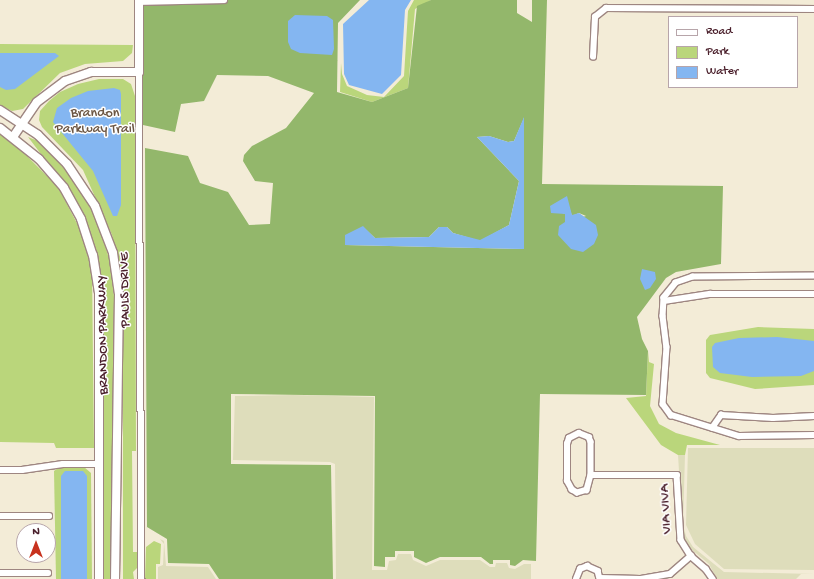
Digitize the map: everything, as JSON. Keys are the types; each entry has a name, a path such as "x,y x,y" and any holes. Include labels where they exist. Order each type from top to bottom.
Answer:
{"main road":[{"name":"PAULS DRIVE","path":"139,1 139,72"},
{"path":"14,137 37,102 65,81 91,72 139,72"},
{"name":"BRANDON PARKWAY","path":"0,110 22,123 53,148 80,180 102,220 114,258 119,294 115,579"},
{"name":"BRANDON PARKWAY","path":"0,128 14,137 39,159 64,188 81,219 93,255 98,294 99,579"}],"street":[{"path":"139,1 224,0"},
{"path":"593,57 595,17 606,8 814,9"},
{"name":"PAULS DRIVE","path":"139,72 142,579"},
{"path":"814,276 693,277 676,283 664,302 667,347 663,404 671,414 739,436 814,435"},
{"path":"664,302 710,294 814,294"},
{"path":"712,428 721,415 773,418 814,416"},
{"path":"573,434 584,434 591,442 591,475 587,490 583,492 572,490 568,486 567,444 573,434"},
{"path":"0,470 22,470 63,464 99,464"},
{"name":"VIA VIVA","path":"591,475 678,474 678,525 681,540 691,556 706,568 713,579"},
{"path":"0,516 49,516"},
{"path":"576,579 580,569 587,566 598,571 600,579 641,579 670,574 691,556"},
{"path":"0,573 48,573"}],"shaded area":[{"path":"293,395 374,397 372,570 387,570 389,561 396,560 398,554 411,554 413,560 426,566 440,560 480,560 490,567 495,567 496,563 507,563 509,568 515,569 524,564 531,564 531,579 336,579 335,464 330,462 233,460 235,396"},
{"path":"688,448 814,448 814,570 724,569 695,544 686,525"},
{"path":"678,455 685,455 683,525 686,536 693,547 724,572 814,574 801,574 796,579 717,579 709,564 691,549 684,539 682,525 681,471 679,471"},
{"path":"160,539 164,541 166,566 208,567 216,579 158,579 158,567 163,565 164,544"}],"green space":[{"path":"139,0 360,0 338,23 337,92 372,102 408,88 417,6 431,0 517,0 517,13 532,22 532,0 547,0 542,184 723,186 721,264 676,272 666,278 637,317 642,339 648,351 646,395 540,394 536,561 523,560 515,566 510,565 510,560 493,560 493,564 490,564 481,557 440,557 426,563 414,557 414,551 395,551 395,557 385,557 385,567 374,566 375,396 231,394 231,464 331,465 333,579 219,579 209,564 168,563 167,539 147,527 145,148 188,156 200,183 228,192 249,225 270,224 273,183 255,181 243,161 244,155 252,146 286,128 314,93 268,76 217,75 204,101 181,104 175,132 143,125","holes":["524,118 524,249 345,245 363,227 375,238 429,237 439,227 447,227 453,233 480,241 509,225 519,181 477,137 489,136 508,142 514,141","568,204 572,216 579,213 586,216 565,222 565,214 560,212"]},
{"path":"414,0 431,0 415,9 408,88 372,102 340,92 341,63 342,74 347,86 367,95 384,97 404,76 408,11"},
{"name":"Brandon Parkway Trail","path":"0,44 133,45 132,53 123,61 85,64 60,73 23,109 12,111 0,105"},
{"name":"Brandon Parkway Trail","path":"99,79 123,79 131,84 135,96 136,451 132,451 133,552 138,552 138,567 133,572 134,579 123,579 123,299 120,269 112,235 83,170 42,127 39,120 40,111 60,92 78,84"},
{"path":"0,134 13,142 58,187 80,229 92,271 94,448 56,448 54,443 0,442"},
{"path":"28,137 38,141 66,167 81,188 94,212 110,261 114,296 112,579 103,579 103,306 98,256 86,221 73,196"},
{"path":"758,327 814,329 814,385 755,389 710,378 706,373 706,340 710,335"},
{"path":"648,351 649,362 654,364 650,406 659,424 676,433 720,445 687,445 685,455 678,455 661,445 626,398 646,396"},
{"path":"61,466 84,467 91,473 92,579 56,579 54,471"},
{"path":"154,541 161,544 160,564 156,564 156,579 145,579 146,547"}],"water":[{"path":"369,0 411,0 405,10 401,75 382,94 349,85 344,74 343,24"},
{"path":"295,15 327,16 333,20 334,49 332,55 300,53 291,49 288,42 288,21"},
{"path":"0,53 55,53 59,56 15,89 6,90 0,87"},
{"path":"114,88 120,90 121,94 121,205 117,216 113,216 93,171 53,122 57,108 71,98 88,91"},
{"path":"524,117 524,249 345,245 345,235 363,226 375,238 429,237 439,227 447,227 453,233 480,240 509,225 519,181 477,137 489,136 508,142 514,141"},
{"path":"567,196 572,215 579,213 596,225 598,235 594,244 583,252 571,249 558,235 559,226 565,222 565,214 551,213 550,206"},
{"path":"642,269 655,272 656,279 650,288 645,290 640,279"},
{"path":"777,337 814,341 814,371 801,376 752,377 720,373 713,367 712,347 715,343 739,338"},
{"path":"65,471 83,471 87,476 87,579 61,579 61,476"}]}
